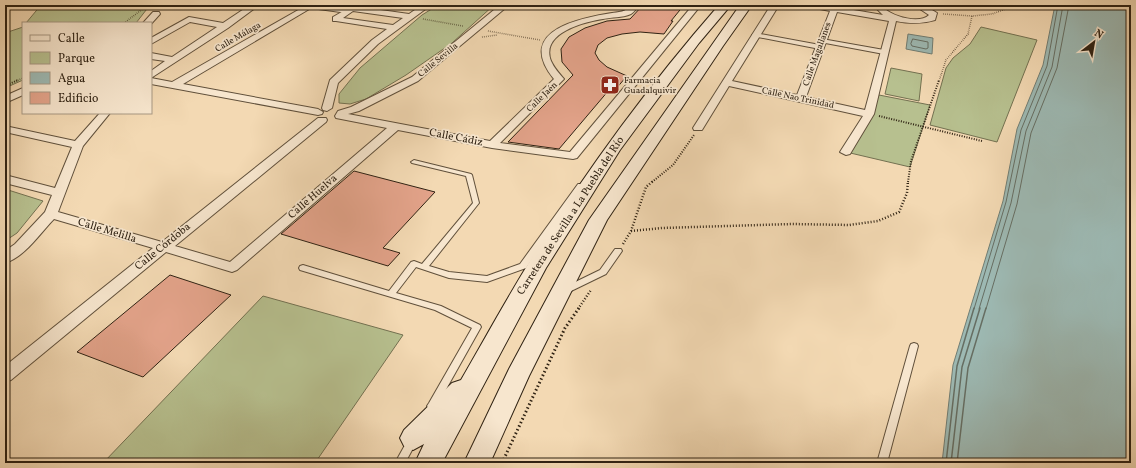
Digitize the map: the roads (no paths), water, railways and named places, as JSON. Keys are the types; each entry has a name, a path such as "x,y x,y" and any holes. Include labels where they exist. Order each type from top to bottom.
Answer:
{"main road":[{"name":"Carretera de Sevilla a La Puebla del Río","path":"428,463 537,266 613,148 695,40 725,5"},
{"path":"476,463 517,376 598,220 746,5"},
{"path":"413,438 476,375"}],"street":[{"path":"152,74 255,5"},
{"path":"312,5 348,11"},
{"name":"Calle Málaga","path":"174,86 312,5"},
{"path":"152,81 322,114 333,82 375,42 427,5"},
{"name":"Calle Sevilla","path":"322,114 328,120 355,109 415,79 505,5"},
{"name":"Calle Jaén","path":"492,145 559,79 547,62 545,51 548,41 557,33 571,25 591,19 627,13 635,5"},
{"name":"Calle Cádiz","path":"341,114 395,127 492,145 573,156 697,5"},
{"path":"698,128 775,5"},
{"path":"810,5 834,10 921,21 932,18 934,15 933,12 918,5"},
{"path":"883,5 881,9 895,18"},
{"path":"394,28 336,19 352,8 410,17"},
{"name":"Calle Magallanes","path":"801,98 834,10"},
{"path":"148,22 156,14"},
{"path":"846,152 869,114 884,52 895,18"},
{"path":"152,40 189,20 225,26"},
{"path":"756,35 884,52"},
{"path":"152,56 173,60"},
{"name":"Calle Nao Trinidad","path":"726,82 869,114"},
{"path":"5,100 22,92"},
{"path":"5,258 20,247 51,214 78,145 104,114"},
{"name":"Calle Córdoba","path":"5,375 163,247 322,114"},
{"name":"Calle Huelva","path":"232,267 395,127"},
{"path":"5,129 78,145"},
{"path":"5,179 59,193"},
{"name":"Calle Melilla","path":"51,214 232,267"}],"lane":[{"path":"391,294 414,264 449,275 487,279 523,266 587,175 613,148"},
{"path":"414,162 469,175 476,203 424,267"},
{"path":"561,292 603,272 618,251"},
{"path":"303,268 438,308 477,327 400,463"},
{"path":"882,463 914,346"}],"water":[{"path":"1055,5 1131,5 1131,463 942,463 953,365 1003,201 1017,129 1043,65"},
{"path":"908,34 933,38 932,54 906,49"}],"place":[{"name":"Farmacia Guadalquivir","path":"610,85"}]}
